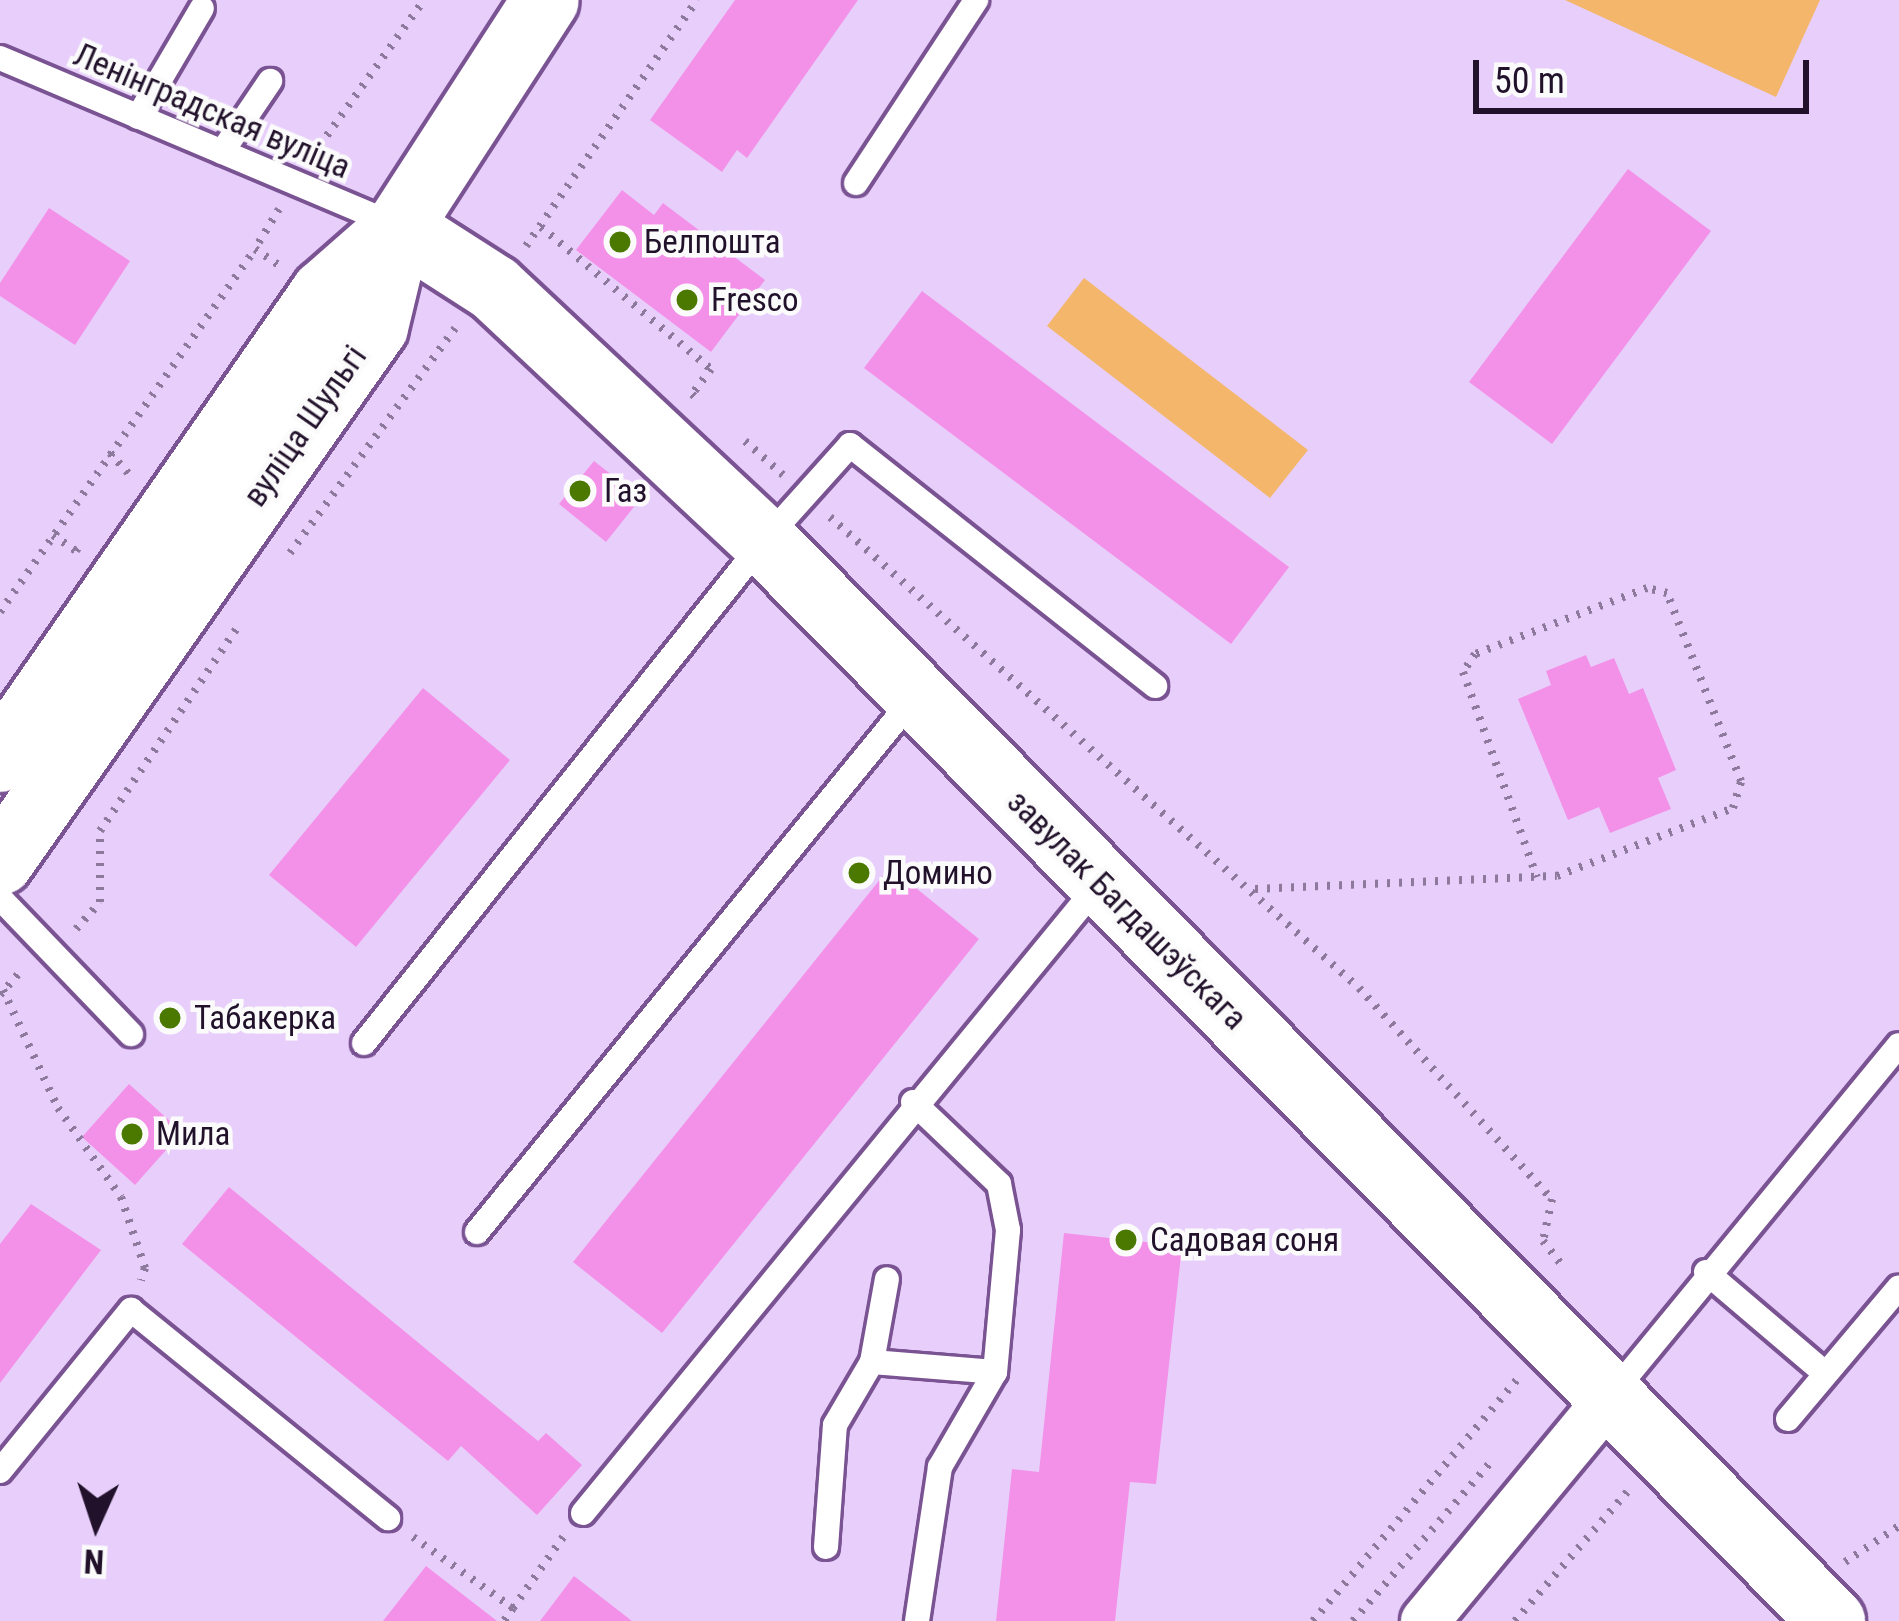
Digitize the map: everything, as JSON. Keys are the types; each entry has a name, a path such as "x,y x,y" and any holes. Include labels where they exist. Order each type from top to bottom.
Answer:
{"street":[{"path":"399,227 546,0"},
{"name":"завулак Багдашэўскага","path":"399,227 494,288 784,518 916,695 1100,884 1668,1446 1832,1621"},
{"name":"вуліца Шульгі","path":"0,759 323,293 399,227"},
{"name":"вуліца Шульгі","path":"0,862 374,327 399,227"},
{"path":"1425,1621 1612,1395"}],"lane":[{"path":"856,184 976,0"},
{"path":"138,117 202,8"},
{"name":"Ленінградская вуліца","path":"0,58 399,227"},
{"path":"222,152 270,81"},
{"path":"364,1043 784,518 850,445 1156,686"},
{"path":"477,1232 916,695"},
{"path":"583,1513 913,1102 1100,884"},
{"path":"0,898 58,952 131,1034"},
{"path":"1612,1395 1706,1272 1899,1045"},
{"path":"913,1102 1000,1184 1008,1230 995,1372 940,1467 916,1621"},
{"path":"1706,1272 1826,1374"},
{"path":"826,1547 835,1425 872,1363 887,1280"},
{"path":"1788,1419 1899,1288"},
{"path":"0,1471 130,1310 388,1518"},
{"path":"872,1363 995,1372"}],"path":[{"path":"306,164 424,0"},
{"path":"514,262 698,0"},
{"path":"0,612 286,198"},
{"path":"541,227 712,369 692,394 708,408"},
{"path":"255,248 288,271"},
{"path":"282,564 425,361 464,319"},
{"path":"740,436 784,518 1253,889 1359,988 1552,1199 1543,1241"},
{"path":"110,453 132,470 121,487"},
{"path":"53,535 76,551 87,535"},
{"path":"1253,889 1538,877 1733,808 1741,781 1667,593 1646,589 1475,653 1462,672 1538,877"},
{"path":"58,952 100,902 100,831 243,620"},
{"path":"3,990 58,1108 121,1197 145,1268"},
{"path":"1313,1621 1523,1372"},
{"path":"1515,1621 1668,1446"},
{"path":"1353,1621 1502,1449"},
{"path":"504,1621 583,1513"},
{"path":"388,1518 513,1609"}],"shaded area":[{"path":"1565,0 1820,0 1776,97"},
{"path":"1084,278 1308,450 1270,498 1047,326"}],"building":[{"path":"735,0 858,0 747,158 737,150 722,172 650,120"},
{"path":"1628,169 1711,231 1552,444 1469,382"},
{"path":"622,190 654,215 663,203 765,280 711,352 576,250"},
{"path":"49,208 130,261 75,345 0,296 0,283"},
{"path":"922,291 1289,567 1231,644 864,368"},
{"path":"594,461 641,498 606,542 559,504"},
{"path":"1586,655 1591,667 1614,658 1629,694 1643,688 1676,770 1658,778 1671,809 1610,833 1599,807 1568,820 1518,699 1551,685 1546,671"},
{"path":"423,688 510,760 356,947 269,875"},
{"path":"890,867 979,939 662,1333 573,1262"},
{"name":"Мила","path":"129,1084 182,1132 135,1185 82,1137"},
{"path":"229,1187 538,1441 546,1433 582,1465 537,1515 461,1446 448,1461 182,1244"},
{"path":"31,1204 101,1250 0,1383 0,1244"},
{"path":"1064,1233 1182,1246 1156,1484 1130,1482 1115,1621 996,1621 1012,1469 1039,1472"},
{"path":"426,1566 497,1621 383,1621"},
{"path":"574,1576 632,1621 540,1621"}],"place":[{"name":"Белпошта","path":"620,242"},
{"name":"Fresco","path":"687,300"},
{"name":"Газ","path":"580,491"},
{"name":"Домино","path":"859,873"},
{"name":"Табакерка","path":"170,1018"},
{"name":"Мила","path":"132,1134"},
{"name":"Садовая соня","path":"1126,1240"}]}
